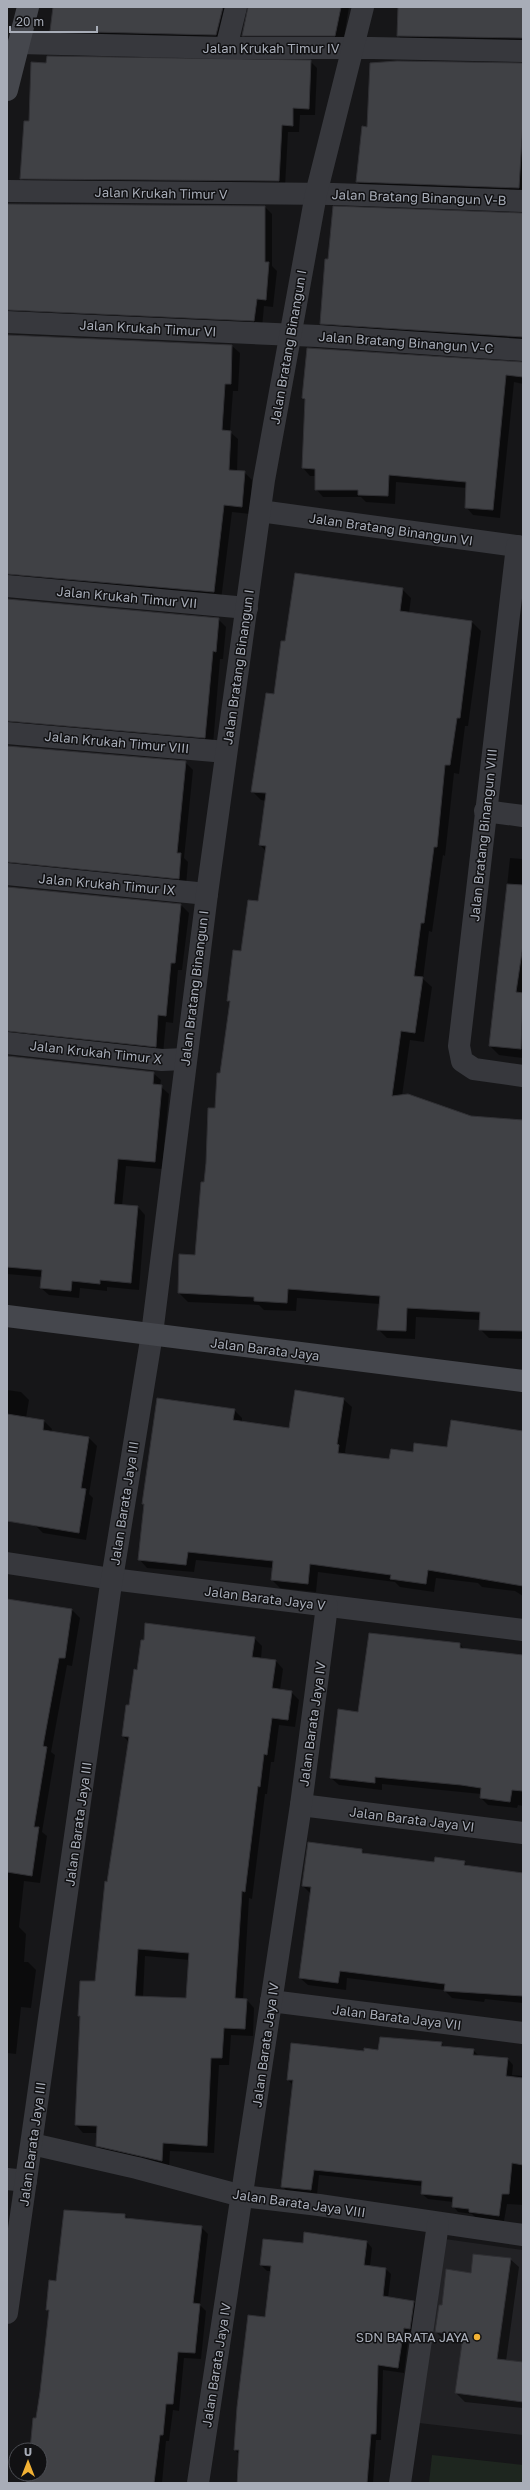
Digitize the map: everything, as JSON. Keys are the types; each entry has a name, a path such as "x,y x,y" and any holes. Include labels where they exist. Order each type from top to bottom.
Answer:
{"main road":[{"path":"7,90 28,7"},
{"name":"Jalan Barata Jaya","path":"7,1316 523,1381"}],"street":[{"path":"226,48 236,7"},
{"name":"Jalan Bratang Binangun I","path":"152,1334 185,1059 260,511 316,194 363,7"},
{"name":"Jalan Krukah Timur IV","path":"19,43 226,48 352,48 523,51"},
{"name":"Jalan Krukah Timur V","path":"7,191 316,194"},
{"name":"Jalan Bratang Binangun V-B","path":"316,194 523,201"},
{"name":"Jalan Krukah Timur VI","path":"7,322 290,335"},
{"name":"Jalan Bratang Binangun V-C","path":"290,335 523,350"},
{"name":"Jalan Bratang Binangun VI","path":"260,511 520,546"},
{"name":"Jalan Bratang Binangun VIII","path":"520,546 485,811 459,1046 462,1061 474,1069 523,1076"},
{"name":"Jalan Krukah Timur VII","path":"7,586 247,608"},
{"name":"Jalan Krukah Timur VIII","path":"7,733 226,752"},
{"path":"485,811 523,816"},
{"name":"Jalan Krukah Timur IX","path":"7,874 207,894"},
{"name":"Jalan Krukah Timur X","path":"7,1042 162,1060 185,1059"},
{"name":"Jalan Barata Jaya III","path":"7,2314 17,2180 32,2144 112,1579 152,1334"},
{"name":"Jalan Barata Jaya V","path":"7,1563 112,1579 523,1630"},
{"name":"Jalan Barata Jaya IV","path":"198,2483 301,1805 327,1606"},
{"name":"Jalan Barata Jaya VI","path":"301,1805 523,1833"},
{"name":"Jalan Barata Jaya VII","path":"271,2002 523,2033"},
{"name":"Jalan Barata Jaya VIII","path":"32,2144 137,2168 242,2196 319,2205 438,2224 523,2235"},
{"path":"400,2483 438,2224"}],"shaded area":[{"name":"SDN BARATA JAYA","path":"445,2239 523,2250 523,2435 419,2423"},
{"path":"432,2455 523,2465 523,2483 429,2483"}],"building":[{"path":"53,7 223,7 216,35 50,31"},
{"path":"248,7 341,7 335,36 242,36"},
{"path":"398,7 523,7 523,38 397,36"},
{"path":"47,56 311,60 309,109 293,108 293,126 282,125 279,181 20,179 24,121 29,121 31,62 46,63"},
{"path":"397,61 523,63 523,121 519,188 356,182 362,126 367,127 370,63"},
{"path":"7,204 265,206 265,262 269,262 266,300 257,299 254,321 7,310"},
{"path":"333,206 523,213 523,337 320,324 325,259 328,259"},
{"path":"7,335 232,345 231,384 225,384 222,430 231,431 229,470 245,471 242,507 224,505 214,592 7,574"},
{"path":"307,348 523,362 523,377 506,375 493,510 465,508 466,482 389,475 388,496 358,495 358,490 315,490 315,469 302,468 305,399 302,398"},
{"path":"295,573 403,588 400,611 472,621 460,718 457,718 450,765 445,765 437,847 434,847 424,923 421,923 414,976 423,977 415,1033 401,1031 392,1096 408,1094 471,1116 523,1120 523,1331 479,1330 480,1312 407,1308 406,1331 377,1330 380,1296 288,1289 287,1303 254,1301 254,1297 178,1293 179,1254 195,1255 201,1182 204,1182 206,1163 208,1108 215,1108 217,1073 220,1073 230,1001 227,1001 233,950 241,951 248,900 258,901 266,846 259,845 266,793 251,792 266,693 274,694 281,641 285,641"},
{"path":"7,599 219,618 216,652 213,651 205,738 7,721"},
{"path":"7,746 186,761 177,853 181,853 179,879 7,862"},
{"path":"507,884 523,885 523,945 516,992 523,993 521,1049 489,1046"},
{"path":"7,887 181,904 175,963 171,963 166,1016 158,1015 156,1047 7,1031"},
{"path":"7,1056 154,1072 153,1084 162,1085 155,1162 118,1159 114,1204 138,1206 131,1283 100,1280 100,1284 72,1281 71,1291 40,1288 42,1270 7,1267"},
{"path":"295,1390 344,1398 337,1444 339,1445 338,1453 389,1459 391,1449 413,1452 414,1443 447,1447 451,1420 523,1431 523,1586 428,1570 426,1584 390,1579 391,1575 310,1564 308,1584 271,1580 273,1561 188,1552 186,1565 138,1560 144,1504 142,1504 157,1398 235,1409 233,1420 289,1428"},
{"path":"7,1414 44,1420 43,1430 89,1437 81,1488 86,1489 79,1533 7,1521"},
{"path":"7,1599 72,1609 65,1658 59,1658 43,1746 47,1747 34,1827 39,1827 32,1876 7,1872"},
{"path":"145,1623 255,1637 252,1657 276,1660 272,1688 292,1691 288,1720 272,1718 267,1755 264,1754 260,1787 258,1786 245,1892 242,1891 235,1998 247,1999 245,2029 224,2028 222,2058 211,2058 207,2146 163,2143 162,2161 96,2146 97,2126 75,2125 80,2016 78,2016 80,1981 95,1981 105,1881 107,1882 129,1737 122,1736 126,1705 129,1705 134,1669 137,1670 141,1640 144,1640","holes":["138,1949 189,1953 186,1998 135,1996"]},
{"path":"369,1633 460,1643 460,1648 523,1655 523,1791 512,1790 510,1802 480,1798 481,1788 461,1785 375,1777 375,1783 330,1778 338,1709 358,1712"},
{"path":"308,1842 362,1849 362,1853 434,1862 435,1857 465,1861 464,1865 523,1873 523,1996 444,1991 445,1984 340,1971 338,1983 299,1978 311,1887 302,1886"},
{"path":"380,2037 442,2042 441,2046 474,2049 473,2055 508,2058 506,2076 523,2078 523,2165 512,2163 509,2194 502,2194 499,2216 469,2212 469,2209 452,2207 453,2197 421,2194 422,2181 314,2170 311,2190 281,2187 293,2080 287,2080 291,2043 364,2051 364,2048 378,2050"},
{"path":"64,2210 125,2214 125,2218 202,2226 193,2303 200,2304 195,2353 178,2352 173,2404 166,2404 163,2435 160,2435 154,2483 26,2483 48,2482 48,2442 31,2442 33,2418 36,2418 40,2392 49,2310 46,2310 49,2280 56,2281"},
{"path":"304,2232 367,2241 364,2265 386,2268 383,2296 414,2301 410,2329 404,2328 398,2368 378,2365 376,2434 371,2434 367,2483 237,2483 239,2450 234,2450 237,2407 248,2315 265,2317 271,2266 260,2265 263,2239 303,2243"},
{"path":"473,2254 511,2258 497,2359 523,2362 523,2402 455,2393 463,2336 435,2332 439,2305 442,2305 446,2269 471,2273"}],"place":[{"name":"SDN BARATA JAYA","path":"477,2337"}]}
